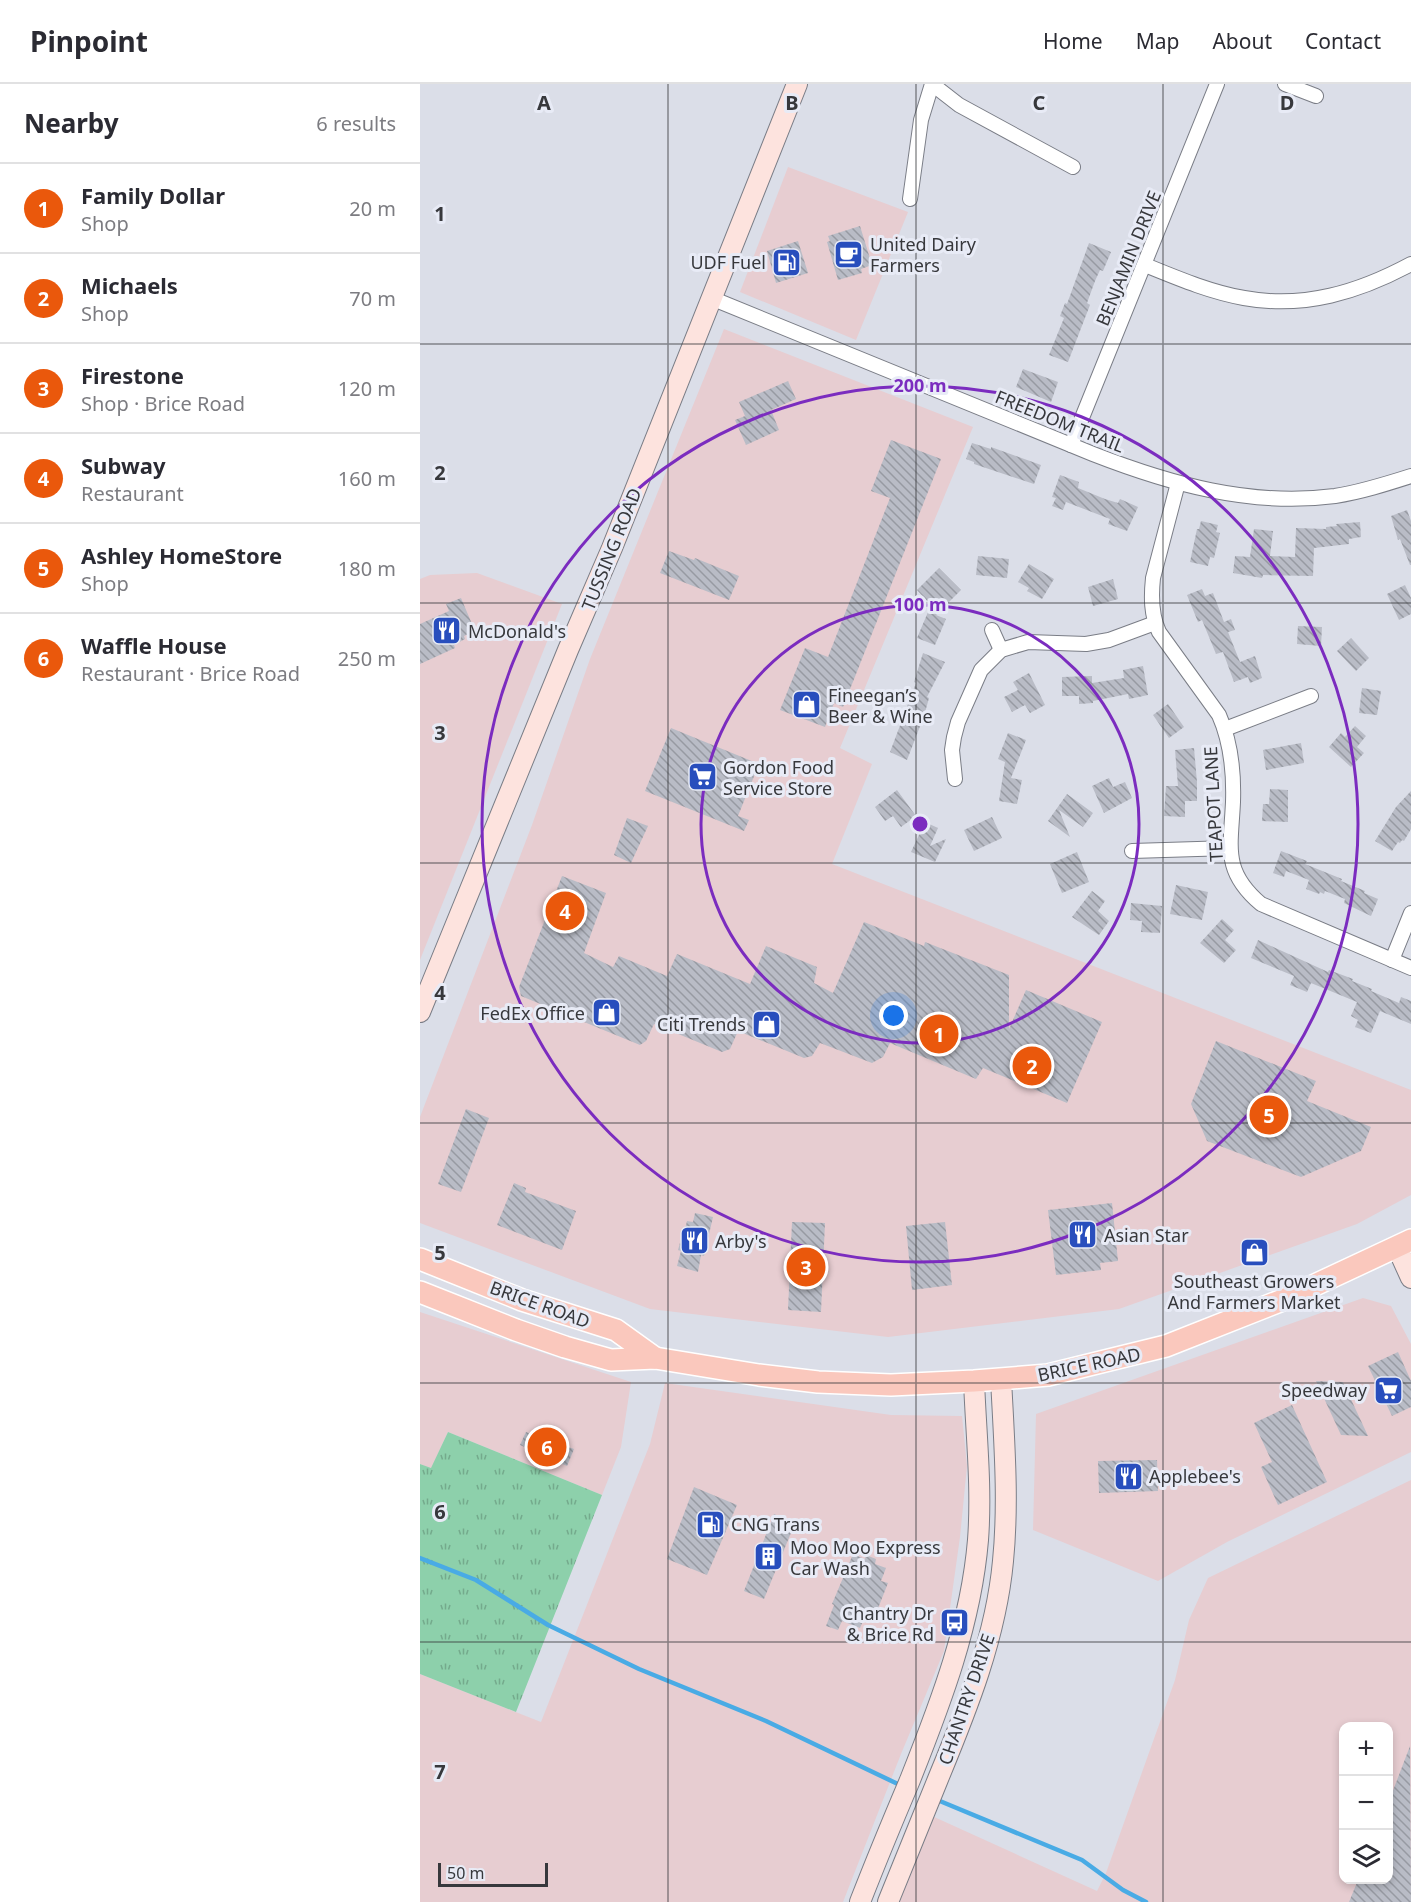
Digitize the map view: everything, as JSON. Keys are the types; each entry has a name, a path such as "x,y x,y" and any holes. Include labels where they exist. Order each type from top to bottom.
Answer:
{"main road":[{"name":"BRICE ROAD","path":"420,1292 516,1330 611,1360 655,1358 709,1368 818,1382 891,1385 974,1381 1048,1375 1166,1346 1285,1299 1404,1243"},
{"name":"BRICE ROAD","path":"420,1259 522,1300 616,1330 655,1358"}],"street":[{"name":"TUSSING ROAD","path":"420,1012 612,548 797,84"},
{"path":"910,199 921,120 932,84 959,105 1073,167"},
{"name":"BENJAMIN DRIVE","path":"1071,445 1217,84"},
{"path":"1285,84 1316,96"},
{"path":"1145,265 1221,293 1270,302 1311,300 1333,296 1369,284 1411,264"},
{"name":"FREEDOM TRAIL","path":"711,298 1144,474 1178,483 1235,496 1286,499 1335,496 1381,486 1411,476"},
{"name":"TEAPOT LANE","path":"1178,483 1153,578 1151,594 1155,623 1168,646 1219,715 1225,729 1233,775 1230,848 1236,875 1250,895 1261,904 1411,968"},
{"path":"955,779 952,750 958,722 981,670 1002,650 1028,642 1086,644 1109,640 1155,623"},
{"path":"992,630 1002,650"},
{"path":"1225,729 1311,696"},
{"path":"1132,851 1230,848"},
{"path":"1392,960 1411,913"},
{"name":"BRICE ROAD","path":"1404,1243 1411,1278"},
{"name":"CHANTRY DRIVE","path":"888,1902 968,1706 992,1624 1005,1538 1006,1492 1001,1379"},
{"name":"CHANTRY DRIVE","path":"860,1902 943,1696 961,1638 974,1574 978,1540 979,1483 974,1381"}],"shaded area":[{"path":"788,167 908,212 856,340 740,292"},
{"path":"724,329 973,427 840,748 872,764 832,864 1411,1090 1411,1195 1357,1224 1119,1309 888,1337 650,1309 420,1223 420,1117 532,825 590,659"},
{"path":"477,573 562,604 420,960 420,579 430,575"},
{"path":"1363,1298 1391,1306 1411,1344 1411,1452 1227,1542 1158,1581 1033,1530 1036,1414"},
{"path":"420,1312 631,1382 621,1447 602,1495 448,1432 431,1469 420,1464"},
{"path":"665,1383 891,1415 962,1416 967,1466 960,1537 944,1651 843,1902 420,1902 420,1674 541,1722 650,1444"},
{"path":"1411,1480 1411,1902 897,1902 932,1816 1097,1891 1106,1873 1175,1680 1189,1620 1208,1578"}],"green space":[{"path":"448,1432 602,1495 516,1712 420,1674 420,1464 431,1468"}],"building":[{"name":"United Dairy Farmers","path":"860,226 872,265 861,269 862,273 838,280 827,242 830,241 828,236"},
{"name":"UDF Fuel","path":"798,241 808,273 776,283 767,251"},
{"path":"1089,243 1111,252 1103,271 1100,270 1095,281 1087,303 1090,305 1068,362 1049,355 1064,318 1060,316 1065,303 1067,304"},
{"path":"1023,369 1058,382 1051,402 1016,387"},
{"path":"788,381 796,399 771,410 779,430 746,445 735,420 745,416 739,402"},
{"path":"891,440 941,459 843,707 834,703 825,727 780,710 805,648 828,657 890,498 871,491"},
{"path":"972,443 991,449 991,447 1041,465 1034,484 974,464 966,459"},
{"path":"1060,475 1079,482 1078,488 1105,499 1118,503 1120,499 1138,507 1127,531 1108,524 1110,519 1066,502 1063,510 1052,506 1056,498 1052,497"},
{"path":"1407,510 1411,521 1411,565 1400,539 1398,540 1391,516"},
{"path":"1201,521 1218,525 1216,532 1220,533 1214,558 1210,557 1208,566 1190,562"},
{"path":"1360,522 1361,537 1349,539 1349,544 1314,548 1313,576 1263,575 1262,578 1233,573 1235,556 1250,557 1254,529 1273,531 1270,556 1295,557 1296,528 1326,529 1326,527 1337,526 1336,524"},
{"path":"669,551 694,560 695,558 739,576 729,600 660,573"},
{"path":"978,556 1009,559 1007,578 976,575"},
{"path":"1029,564 1054,579 1042,599 1027,591 1029,588 1018,582"},
{"path":"939,568 961,590 936,615 946,619 935,645 917,638 931,605 917,590"},
{"path":"1113,579 1118,599 1093,606 1088,587"},
{"path":"1405,585 1411,598 1411,614 1399,620 1387,594"},
{"path":"1202,589 1205,596 1213,593 1224,622 1231,619 1235,630 1228,632 1240,662 1255,656 1262,678 1250,683 1248,677 1234,682 1223,652 1216,654 1202,620 1198,622 1187,595"},
{"name":"McDonald's","path":"461,598 475,631 464,636 465,639 454,645 455,648 420,664 420,624 449,611 446,604"},
{"path":"1298,626 1322,627 1321,646 1297,644"},
{"path":"1351,638 1369,658 1356,671 1337,651"},
{"path":"923,653 945,662 927,697 929,698 924,716 907,760 890,752 916,683 914,682"},
{"path":"1143,666 1148,695 1129,699 1128,694 1093,701 1093,703 1079,704 1079,696 1062,696 1062,677 1092,676 1092,683 1124,678 1123,670"},
{"path":"1029,673 1045,705 1030,713 1025,705 1012,712 1004,697 1018,690 1013,682"},
{"path":"1362,688 1381,691 1377,715 1359,713"},
{"path":"1168,704 1184,727 1169,738 1153,715"},
{"path":"1355,726 1366,736 1357,747 1364,753 1351,767 1329,747 1341,733 1345,737"},
{"name":"Gordon Food Service Store","path":"671,728 759,764 738,816 749,820 744,831 645,791"},
{"path":"1008,733 1026,740 1011,778 1022,780 1017,804 999,801 1005,762 998,759"},
{"path":"1301,743 1304,763 1266,770 1263,750"},
{"path":"1194,748 1197,801 1185,801 1185,817 1164,816 1166,786 1178,786 1175,750"},
{"path":"1109,778 1113,787 1125,782 1132,798 1104,813 1092,786"},
{"path":"1270,789 1288,790 1288,822 1262,821 1263,804 1269,804"},
{"path":"897,790 916,816 901,827 893,816 885,821 875,807"},
{"path":"1411,791 1411,829 1404,841 1398,842 1392,851 1375,841 1396,807"},
{"path":"1067,794 1093,813 1083,827 1059,810 1070,837 1048,821"},
{"path":"992,817 1002,838 974,851 964,830"},
{"path":"627,818 648,826 631,863 614,855"},
{"path":"925,822 938,828 930,846 946,839 935,862 911,852"},
{"path":"1281,851 1307,861 1305,864 1342,879 1341,881 1378,899 1371,916 1344,903 1345,899 1325,891 1324,894 1320,892 1319,894 1306,889 1309,880 1286,871 1284,877 1273,873"},
{"path":"1077,852 1089,882 1062,893 1050,864"},
{"path":"562,876 606,893 584,953 613,967 619,956 667,976 677,954 750,984 766,946 817,967 814,983 833,993 864,922 924,946 925,942 1009,975 1009,1029 1026,990 1102,1022 1067,1103 983,1068 976,1079 890,1043 883,1057 872,1063 820,1043 812,1056 804,1058 738,1031 730,1049 722,1052 654,1024 646,1041 640,1045 521,996 519,987"},
{"path":"1176,885 1208,892 1202,920 1170,914"},
{"path":"1092,891 1105,901 1098,911 1109,921 1099,935 1072,917"},
{"path":"1131,903 1162,906 1160,933 1141,932 1142,921 1130,920"},
{"path":"1222,919 1234,930 1225,940 1236,950 1224,963 1200,943"},
{"path":"1258,940 1328,972 1329,970 1353,979 1352,981 1372,989 1371,991 1399,1003 1401,997 1411,1001 1411,1024 1380,1011 1371,1033 1355,1027 1358,1020 1351,1016 1357,1002 1311,983 1307,992 1290,985 1294,976 1251,958"},
{"path":"1216,1041 1316,1081 1307,1101 1371,1127 1361,1151 1301,1177 1207,1141 1191,1104"},
{"path":"466,1109 489,1118 461,1192 438,1184"},
{"path":"514,1183 526,1188 525,1192 576,1211 562,1250 497,1225"},
{"name":"Asian Star","path":"1112,1203 1118,1261 1100,1263 1101,1270 1056,1275 1048,1210"},
{"name":"Arby's","path":"695,1213 713,1217 698,1272 677,1266 683,1232 687,1221 693,1222"},
{"path":"792,1222 825,1223 821,1312 788,1310"},
{"path":"945,1222 952,1285 912,1290 906,1226"},
{"path":"1398,1352 1411,1381 1411,1407 1392,1416 1368,1366"},
{"path":"1316,1381 1343,1382 1368,1436 1341,1435"},
{"path":"1292,1405 1327,1482 1278,1505 1261,1467 1272,1462 1254,1423"},
{"path":"526,1432 574,1449 567,1466 520,1445"},
{"name":"Applebee's","path":"1157,1460 1158,1491 1099,1493 1098,1461"},
{"path":"694,1487 737,1505 707,1575 667,1559"},
{"name":"Moo Moo Express Car Wash","path":"774,1514 795,1523 764,1599 744,1591"},
{"path":"853,1554 865,1559 866,1555 876,1559 875,1564 886,1568 881,1581 888,1583 877,1611 868,1609 860,1628 842,1621 838,1630 826,1626 834,1605 832,1604"},
{"path":"1410,1746 1411,1902 1349,1902 1356,1884 1393,1884 1393,1791"}],"waterway":[{"path":"420,1558 476,1580 548,1625 639,1669 766,1721 902,1786"},
{"path":"935,1799 1082,1860 1123,1890 1146,1902"}],"place":[{"name":"United Dairy Farmers","path":"849,254"},
{"name":"UDF Fuel","path":"787,262"},
{"name":"McDonald's","path":"447,631"},
{"name":"Fineegan’s Beer & Wine","path":"807,705"},
{"name":"Gordon Food Service Store","path":"702,777"},
{"name":"Subway","path":"565,911"},
{"name":"FedEx Office","path":"606,1013"},
{"name":"Citi Trends","path":"767,1024"},
{"name":"Family Dollar","path":"939,1034"},
{"name":"Michaels","path":"1032,1066"},
{"name":"Ashley HomeStore","path":"1269,1115"},
{"name":"Asian Star","path":"1083,1235"},
{"name":"Arby's","path":"694,1241"},
{"name":"Southeast Growers And Farmers Market","path":"1254,1252"},
{"name":"Firestone","path":"806,1267"},
{"name":"Speedway","path":"1388,1390"},
{"name":"Waffle House","path":"547,1447"},
{"name":"Applebee's","path":"1128,1476"},
{"name":"CNG Trans","path":"710,1524"},
{"name":"Moo Moo Express Car Wash","path":"769,1557"},
{"name":"Chantry Dr & Brice Rd","path":"955,1623"}]}
